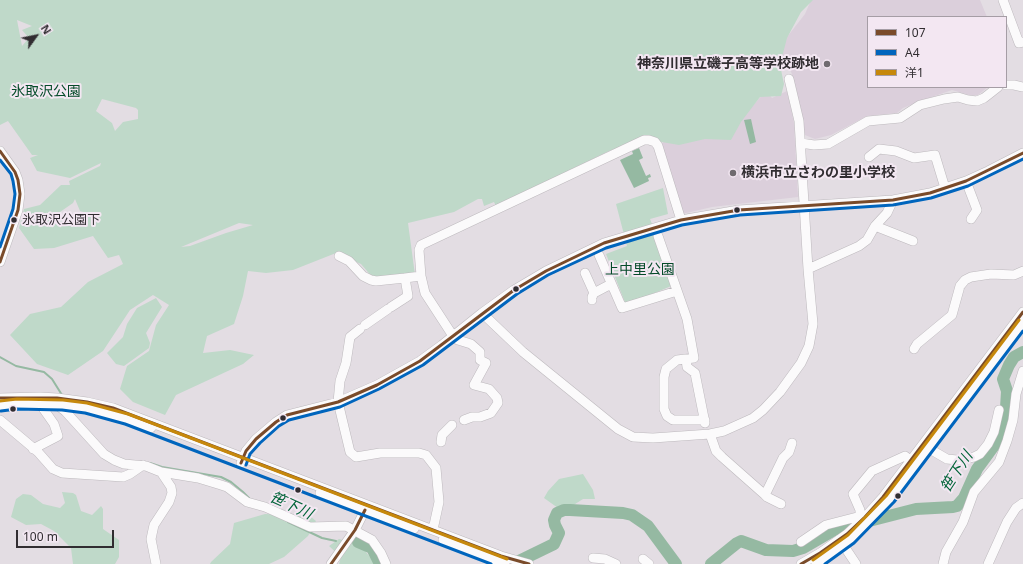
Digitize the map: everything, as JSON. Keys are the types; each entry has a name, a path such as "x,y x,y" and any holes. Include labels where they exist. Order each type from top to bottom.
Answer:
{"street":[{"path":"1003,0 1019,43 1023,42"},
{"path":"482,313 523,352 618,429 633,436 653,438 710,434 738,426 753,418 780,392 801,363 809,346 813,324 808,269 799,121 789,79"},
{"path":"1007,85 1023,87"},
{"path":"801,143 814,145 828,144 868,121 900,118 920,105 958,96 968,100 977,101 984,98 997,88"},
{"path":"464,420 489,414 498,403 497,398 489,389 474,385 486,363 480,360 480,352 471,344 458,340 453,336 425,293 421,276 419,250 421,246 644,140 655,142 658,146 681,220"},
{"path":"869,157 879,149 896,151 914,158 935,155 945,188"},
{"path":"0,150 15,172 20,194 18,210 0,262"},
{"path":"242,460 246,451 264,431 287,415 338,402 376,385 420,361 514,290 546,271 604,243 681,220 739,210 894,200 930,193 988,172 1023,153"},
{"path":"966,181 977,210 971,219"},
{"path":"808,269 859,246 867,240 875,226 886,213 894,200"},
{"path":"875,226 913,241"},
{"path":"658,236 687,320 694,358 686,359 673,362 666,369 664,373 664,409 667,416 673,420 705,421 695,373 687,367 686,359"},
{"path":"599,255 622,308 677,291"},
{"path":"339,256 349,261 362,276 371,280 376,281 421,276"},
{"path":"914,349 917,344 952,315 960,286 965,280 990,274 1014,275 1023,271"},
{"path":"586,273 593,296 611,284"},
{"path":"405,278 408,296 350,337 346,363 340,381 338,402 350,452 356,457 380,453 419,452 426,455 433,463 436,468 439,502 434,524 431,529"},
{"path":"801,564 842,542 862,517 883,497 913,462 1023,312"},
{"path":"816,564 842,542 864,527 890,499 913,462 928,448 1023,323"},
{"path":"943,564 946,552 963,522 974,492 998,462 1007,441 1013,420 1016,394 1023,371"},
{"path":"0,398 40,397 127,419 367,507 500,560 529,564"},
{"path":"0,406 59,403 70,399 113,408 242,460"},
{"path":"59,403 64,411 104,454 114,460 124,464 143,465 161,472 198,478 220,485 247,502 261,505 310,527 346,526 372,540 381,553 386,564"},
{"path":"33,449 58,436 54,424 40,404"},
{"path":"928,448 947,459 957,460 974,457 980,454 988,444 994,432 999,410"},
{"path":"0,420 53,469 62,474 124,477 143,465"},
{"path":"441,442 442,435 452,425"},
{"path":"710,434 716,451 722,457 767,497 781,504"},
{"path":"765,495 783,458 789,452 792,443"},
{"path":"862,517 853,494 868,475 872,471 905,456 913,462"},
{"path":"156,564 150,539 154,525 169,502 172,493 171,487 161,472"},
{"path":"988,564 1007,522 1016,508 1023,503"},
{"path":"367,507 431,529 500,560"},
{"path":"331,564 355,530 367,507"},
{"path":"801,542 826,525 862,517"},
{"path":"842,542 856,564"},
{"path":"593,558 605,559 616,564"}],"shaded area":[{"name":"神奈川県立磯子高等学校跡地","path":"811,0 980,0 987,16 867,16 867,88 987,88 978,95 969,95 952,90 903,108 897,113 867,116 831,135 815,139 805,135 792,74 782,54 780,46 805,14"},
{"name":"横浜市立さわの里小学校","path":"766,91 772,98 787,91 794,123 798,197 712,207 682,214 661,145 667,137 746,113"},
{"path":"751,119 756,142 750,144 744,120"},
{"path":"639,148 643,158 639,160 646,176 650,174 651,177 648,178 649,181 634,188 620,160 633,154 632,151"}],"green space":[{"name":"氷取沢公園","path":"0,0 813,0 801,12 787,38 780,65 784,84 781,96 760,97 741,122 731,140 705,139 679,145 644,139 609,151 496,206 494,202 484,206 482,199 478,199 454,212 408,223 415,275 373,278 361,264 336,253 293,270 266,273 248,271 243,296 234,324 207,336 203,353 230,350 254,355 243,364 176,395 165,415 133,402 120,389 127,366 149,351 156,325 169,305 153,295 130,310 103,351 68,375 37,364 10,335 30,314 61,307 88,282 123,264 119,255 108,258 93,236 54,248 34,249 19,228 24,209 40,205 61,185 70,185 69,181 100,166 101,163 70,178 37,171 30,158 38,155 32,155 8,121 0,125","holes":["17,20 32,26 22,30 29,38 22,46","102,99 136,108 138,110 138,119 123,122 115,131 112,123 96,111","75,199 80,211 83,212 65,222 60,212 73,203","239,223 253,225 190,246 181,247"]},
{"name":"上中里公園","path":"663,188 668,214 650,219 676,284 626,305 606,254 627,246 616,204"},
{"path":"156,298 162,307 146,333 150,343 149,348 124,366 116,364 107,353 123,337 127,324 137,308"},
{"path":"583,474 593,490 595,499 583,499 572,506 558,508 544,498 559,479"},
{"path":"62,492 73,493 76,495 81,511 92,515 101,506 103,509 103,529 119,540 119,557 115,564 73,564 71,548 54,531 41,524 26,525 11,517 16,499 23,494 31,495 43,504 60,508 65,503"},
{"path":"265,514 310,516 316,521 308,536 284,557 269,564 210,564 230,544 234,523"},
{"path":"339,539 360,545 376,564 339,564 341,557 329,546"}],"waterway":[{"name":"笹下川","path":"711,564 741,541 766,550 793,551 803,548 834,530 916,509 957,506 964,498 977,469 996,443 1001,433 1006,408 1007,391 1003,379 1014,357 1023,352"},
{"name":"笹下川","path":"0,357 16,366 44,372 52,379 62,395"},
{"name":"笹下川","path":"150,463 162,467 221,477 231,482 249,498"},
{"name":"笹下川","path":"513,564 554,544 559,533 554,520 557,513 564,510 623,513 632,515 648,526 676,564"},
{"name":"笹下川","path":"288,522 322,538 336,541"},
{"name":"笹下川","path":"358,542 372,548 380,564"}],"transit line":[{"name":"107","path":"0,151 15,172 20,194 18,210 0,262"},
{"name":"107","path":"241,463 246,451 256,439 287,415 338,402 377,385 420,361 514,290 546,271 604,243 681,220 739,210 893,200 930,193 966,181 1023,153"},
{"name":"A4","path":"246,465 250,454 279,426 289,420 340,407 379,389 423,365 517,294 548,275 606,248 682,225 740,215 893,205 931,198 968,186 1023,159"},
{"name":"A4","path":"0,160 11,174 15,194 13,209 0,247"},
{"name":"107","path":"801,564 847,534 883,497 1023,312"},
{"name":"洋1","path":"813,560 848,535 886,496 1019,320"},
{"name":"A4","path":"825,564 854,543 894,502 1023,331"},
{"name":"107","path":"0,398 57,398 87,402 113,408 501,556 529,564"},
{"name":"洋1","path":"0,401 17,399 63,400 87,403 128,414 507,559"},
{"name":"A4","path":"1,411 17,409 62,410 85,413 125,424 491,564"},
{"name":"107","path":"331,564 355,530 365,510"}],"place":[{"name":"神奈川県立磯子高等学校跡地","path":"827,64"},
{"name":"横浜市立さわの里小学校","path":"733,173"},
{"name":"氷取沢公園下","path":"14,220"}]}
